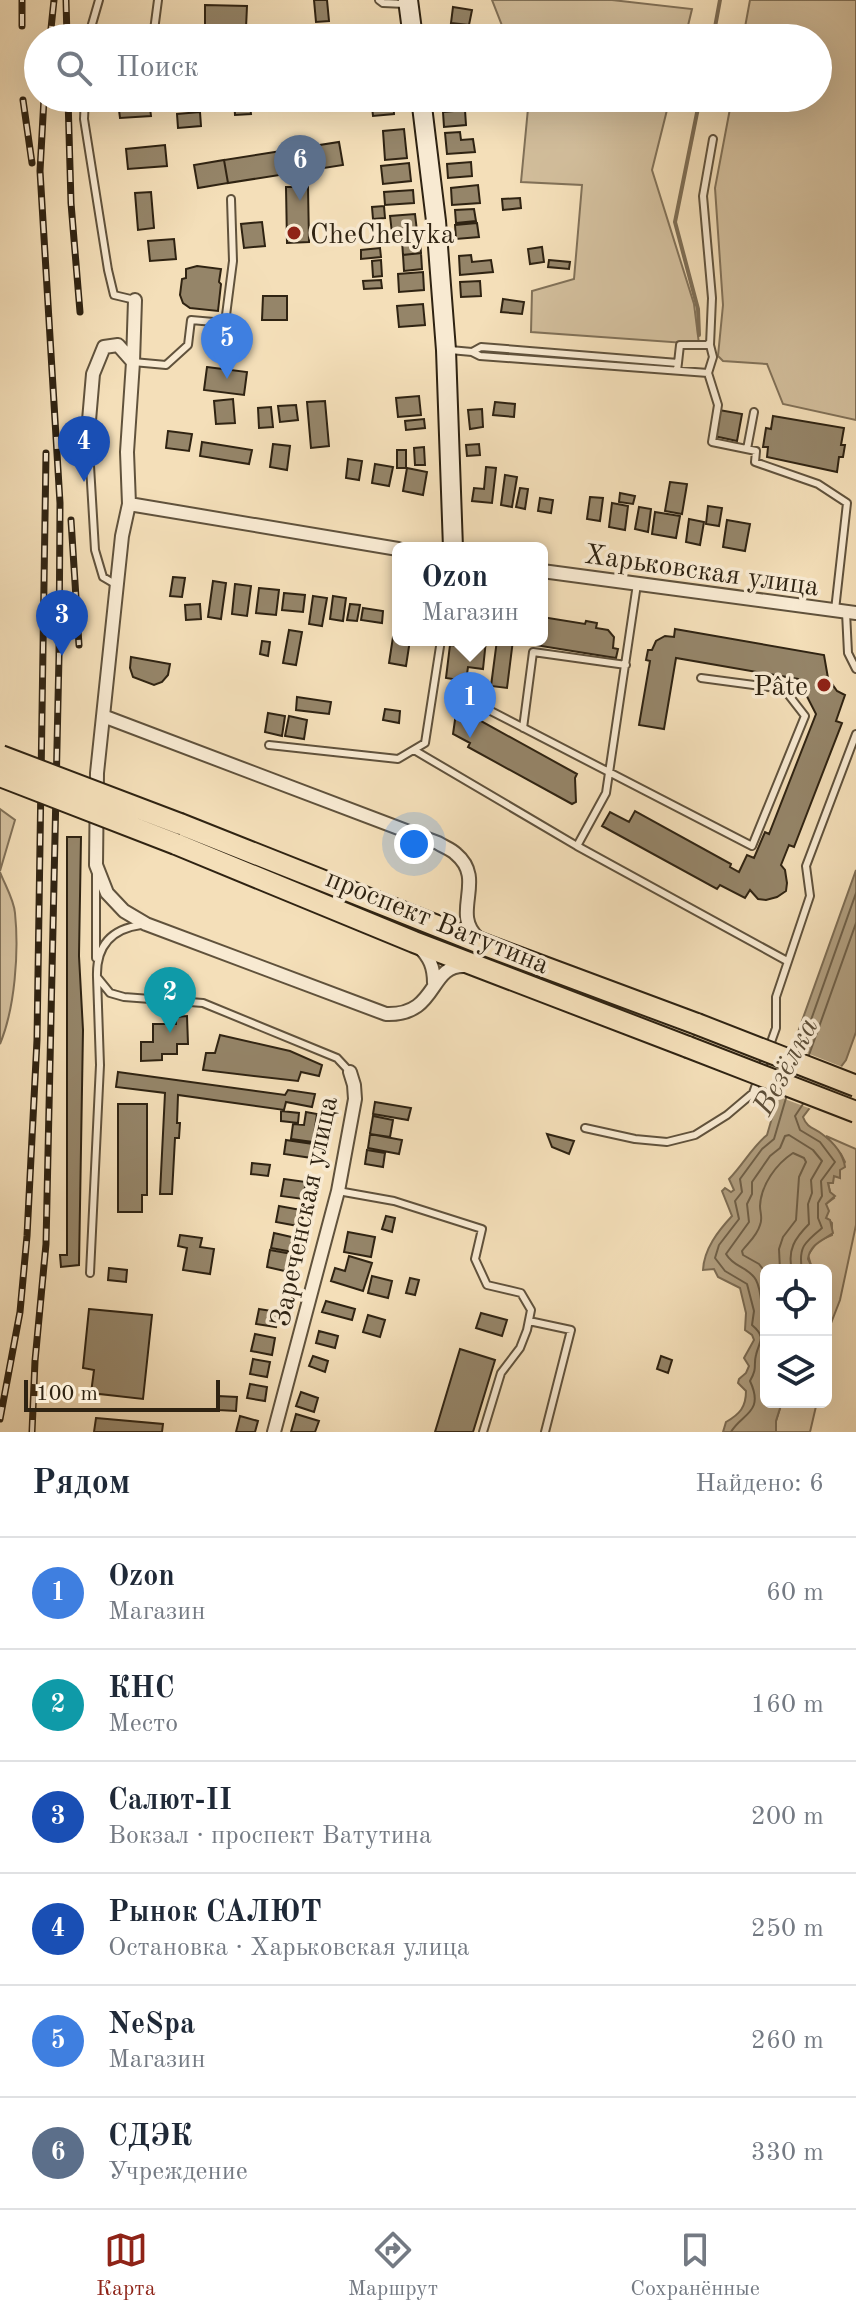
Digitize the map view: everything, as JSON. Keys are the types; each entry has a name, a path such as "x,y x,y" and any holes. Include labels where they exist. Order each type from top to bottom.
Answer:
{"main road":[{"name":"проспект Ватутина","path":"0,755 414,942 856,1112"},
{"name":"проспект Ватутина","path":"0,776 178,834 425,921 856,1086"}],"street":[{"path":"408,2 411,24"},
{"path":"423,112 436,221 446,350 453,542"},
{"path":"135,300 127,452 129,504 116,585 97,773 96,865 107,893 124,911 146,924 386,1014 399,1015 414,1009 424,1001 434,983 457,965 477,966"},
{"path":"88,432 93,374 104,347 118,345 133,362"},
{"path":"129,504 392,548"},
{"name":"Харьковская улица","path":"548,572 846,612"},
{"path":"103,716 438,843 457,854 468,870 470,882 470,895 464,912 451,922 425,921"},
{"path":"464,912 473,934 485,945"},
{"path":"414,942 427,954 434,971 434,983"},
{"name":"Зареченская улица","path":"274,1432 338,1191 355,1099 350,1072"}],"lane":[{"path":"92,24 99,0"},
{"path":"155,24 158,0"},
{"path":"379,0 383,3 408,2"},
{"path":"84,112 114,295 135,300"},
{"path":"713,139 703,196 712,298 710,342 713,357 708,373 718,405 712,442 756,451 755,462 818,484 847,503 848,653 856,669"},
{"path":"133,362 166,365 188,345 191,320 225,323 233,261 231,199"},
{"path":"678,366 680,345 707,345 710,342"},
{"path":"446,350 472,352 480,356 678,366 708,373"},
{"path":"747,449 754,412"},
{"path":"88,432 95,550 103,577 116,585"},
{"path":"577,846 606,793 637,584"},
{"path":"269,745 398,759 414,750 425,743 440,646"},
{"path":"523,728 533,652 626,665"},
{"path":"483,707 752,846 805,716 784,689 701,678"},
{"path":"585,1128 635,1139 667,1142 695,1135 727,1115 753,1093 776,1028 776,997 810,896 806,866 856,734"},
{"path":"414,750 577,846 787,961"},
{"path":"90,1273 100,1065 96,865"},
{"path":"96,961 106,941 115,934 125,927 146,924"},
{"name":"Зареченская улица","path":"97,977 110,993 124,997 203,1003 337,1058 350,1072"},
{"path":"338,1191 394,1201 482,1229 475,1259 487,1285 521,1293 531,1310 529,1321 520,1348 501,1373 483,1432"},
{"path":"529,1321 571,1330 545,1432"}],"shaded area":[{"path":"492,0 612,0 692,9 688,24 501,24"},
{"path":"750,0 856,0 856,420 783,404 767,364 723,361 718,356 723,305 715,188 729,112 832,112 832,24 746,24"},
{"path":"528,112 666,112 652,170 694,304 699,344 531,332 532,291 574,279 582,185 521,182"},
{"path":"0,809 15,820 0,871"},
{"path":"0,872 14,908 16,945 15,980 0,1044"},
{"path":"826,1136 856,1149 856,1225 840,1300 832,1321 832,1264 811,1264 808,1255 818,1241 832,1235 832,1223 826,1218 826,1204 834,1198 828,1183 834,1176 840,1177 845,1162"},
{"path":"780,1408 816,1408 810,1432 776,1432"}],"water":[{"path":"856,870 856,1032 846,1060 803,1117 809,1126 834,1145 844,1162 840,1178 834,1176 833,1183 828,1183 830,1192 835,1196 826,1204 829,1211 826,1218 830,1220 833,1233 811,1250 808,1259 810,1264 760,1264 760,1408 780,1408 776,1432 723,1432 726,1422 738,1413 745,1401 746,1391 738,1383 749,1366 744,1358 754,1340 745,1330 746,1313 740,1288 718,1277 714,1269 703,1270 704,1262 713,1241 732,1216 722,1191 725,1188 731,1192 734,1190 729,1179 767,1135 793,1046"}],"pier":[{"path":"789,1046 845,1068 814,1110 774,1095"}],"building":[{"path":"314,0 327,0 329,21 316,22"},
{"path":"205,5 247,6 246,24 205,24"},
{"path":"453,7 472,10 469,24 451,23"},
{"path":"119,112 150,112 151,116 120,118"},
{"path":"200,112 201,126 178,128 177,114"},
{"path":"235,112 251,112 251,114 235,115"},
{"path":"373,112 394,112 394,114 373,116"},
{"path":"443,112 465,112 466,125 444,127"},
{"path":"404,129 407,158 385,160 383,131"},
{"path":"460,132 461,140 473,139 475,152 447,154 445,133"},
{"path":"339,142 343,165 228,183 224,160"},
{"path":"165,145 167,166 128,169 126,149"},
{"path":"224,160 228,183 198,188 194,165"},
{"path":"471,162 472,176 448,178 447,164"},
{"path":"409,163 411,181 383,184 381,166"},
{"path":"478,185 480,203 452,205 451,188"},
{"path":"286,187 308,187 309,242 287,243"},
{"path":"413,190 414,203 385,205 384,192"},
{"path":"151,192 154,228 138,230 135,193"},
{"path":"520,198 521,208 503,210 502,199"},
{"path":"384,206 385,218 373,219 372,207"},
{"path":"474,209 476,221 456,223 455,210"},
{"path":"415,214 417,231 392,233 390,216"},
{"path":"262,222 265,246 244,248 241,224"},
{"path":"477,223 479,237 456,239 455,225"},
{"path":"174,239 176,259 150,261 148,241"},
{"path":"420,240 421,253 403,255 402,241"},
{"path":"542,247 544,262 530,264 528,249"},
{"path":"380,248 381,257 361,259 361,250"},
{"path":"421,253 422,269 404,271 403,255"},
{"path":"471,255 472,262 491,260 493,272 460,275 459,256"},
{"path":"381,260 382,276 373,277 372,261"},
{"path":"549,260 570,262 569,269 548,267"},
{"path":"197,266 221,269 218,311 190,308 183,303 180,295 182,279 186,278 186,269"},
{"path":"423,272 424,290 399,292 398,274"},
{"path":"381,280 382,288 364,289 363,281"},
{"path":"480,281 481,296 461,297 460,282"},
{"path":"263,296 287,296 287,320 262,320"},
{"path":"503,299 524,302 522,314 501,312"},
{"path":"423,304 425,325 399,327 397,306"},
{"path":"207,367 247,372 244,395 204,390"},
{"path":"419,396 421,415 398,417 396,398"},
{"path":"233,399 235,423 216,424 214,401"},
{"path":"325,401 329,446 311,448 307,402"},
{"path":"495,402 515,404 514,417 493,415"},
{"path":"296,405 298,420 280,422 278,406"},
{"path":"271,407 273,427 259,428 258,408"},
{"path":"482,409 483,427 470,429 468,410"},
{"path":"719,410 742,414 737,441 714,436"},
{"path":"773,416 844,428 841,445 845,445 837,472 767,457 768,447 763,447 766,428 771,429"},
{"path":"424,419 425,428 406,430 405,421"},
{"path":"168,431 192,434 189,451 166,448"},
{"path":"202,442 252,450 249,464 200,456"},
{"path":"273,444 290,446 287,470 270,467"},
{"path":"479,444 480,455 467,456 466,445"},
{"path":"424,447 425,465 415,465 414,448"},
{"path":"397,450 406,450 406,468 397,468"},
{"path":"348,459 362,461 359,480 346,478"},
{"path":"375,464 393,467 389,486 372,483"},
{"path":"486,467 496,468 492,503 472,501 474,488 484,489"},
{"path":"407,468 427,472 423,495 403,491"},
{"path":"505,475 517,477 512,507 501,505"},
{"path":"670,482 687,484 682,514 665,511"},
{"path":"520,488 528,489 525,509 516,507"},
{"path":"620,493 635,496 633,504 619,502"},
{"path":"590,497 603,498 600,521 587,519"},
{"path":"540,498 553,500 551,513 538,511"},
{"path":"612,503 628,506 625,530 609,527"},
{"path":"708,506 722,508 719,526 706,524"},
{"path":"639,507 651,509 648,532 635,529"},
{"path":"655,512 680,516 676,538 652,534"},
{"path":"689,519 704,522 700,545 686,542"},
{"path":"727,520 750,524 745,551 723,547"},
{"path":"173,577 185,578 182,597 170,596"},
{"path":"213,581 226,583 221,619 208,617"},
{"path":"235,584 251,586 247,616 232,614"},
{"path":"259,588 279,590 276,615 256,613"},
{"path":"284,593 305,595 303,612 282,610"},
{"path":"313,596 327,598 322,626 309,624"},
{"path":"333,596 346,598 343,621 330,619"},
{"path":"200,604 201,619 186,620 185,605"},
{"path":"350,604 360,605 357,621 347,620"},
{"path":"363,608 383,611 382,623 361,620"},
{"path":"548,618 597,623 596,628 608,630 614,637 613,648 618,649 616,658 541,646 548,646"},
{"path":"675,629 824,655 828,678 837,691 845,695 836,721 842,723 794,847 789,845 781,865 785,870 786,891 777,897 758,899 750,890 745,898 720,885 717,889 602,826 610,812 629,822 635,811 731,864 730,867 739,872 747,855 754,858 765,832 769,834 816,714 798,679 676,658 664,729 639,725 650,661 646,660 648,650 652,650 656,641 665,636 674,637"},
{"path":"289,630 302,632 296,665 283,663"},
{"path":"262,641 270,642 268,656 260,654"},
{"path":"392,644 392,646 409,646 406,666 389,663"},
{"path":"450,646 485,646 483,669 468,667 466,681 446,678"},
{"path":"496,646 512,646 507,688 491,686"},
{"path":"131,657 170,664 168,675 154,685 133,677"},
{"path":"459,692 483,695 479,720 577,774 576,802 572,804 468,747 470,743 453,734"},
{"path":"297,697 331,702 329,714 296,710"},
{"path":"385,709 400,711 399,723 383,720"},
{"path":"268,713 285,716 282,736 265,732"},
{"path":"289,716 307,720 304,739 285,736"},
{"path":"67,837 81,837 79,956 83,1030 79,1265 61,1267 60,1255 67,1255"},
{"path":"187,1016 188,1044 177,1044 177,1054 162,1054 162,1060 141,1061 141,1042 153,1042 153,1024 176,1024 176,1017"},
{"path":"220,1035 290,1051 322,1065 319,1076 301,1072 298,1081 203,1070 206,1053 215,1053"},
{"path":"118,1072 285,1095 288,1090 315,1094 312,1107 286,1102 284,1110 178,1095 177,1123 180,1123 179,1138 175,1138 172,1194 160,1194 165,1093 116,1087"},
{"path":"375,1102 411,1108 408,1120 373,1114"},
{"path":"118,1104 147,1104 147,1195 142,1195 142,1212 118,1212"},
{"path":"281,1111 299,1113 298,1123 281,1121"},
{"path":"306,1112 317,1114 313,1142 291,1139 293,1124 304,1125"},
{"path":"373,1116 393,1120 390,1137 370,1134"},
{"path":"370,1134 402,1140 399,1154 368,1148"},
{"path":"547,1134 574,1141 569,1154 552,1147"},
{"path":"286,1140 313,1144 312,1158 284,1154"},
{"path":"367,1150 385,1153 383,1167 365,1164"},
{"path":"252,1163 270,1165 268,1176 251,1174"},
{"path":"284,1179 306,1182 303,1199 281,1196"},
{"path":"279,1206 301,1210 298,1226 276,1222"},
{"path":"386,1216 395,1218 392,1232 382,1229"},
{"path":"348,1232 375,1237 371,1257 344,1252"},
{"path":"274,1233 296,1238 293,1252 271,1248"},
{"path":"180,1235 202,1238 200,1247 214,1249 210,1274 183,1270 187,1248 178,1246"},
{"path":"270,1250 292,1254 289,1272 267,1267"},
{"path":"349,1256 372,1263 363,1291 331,1281 335,1268 345,1271"},
{"path":"109,1268 127,1270 126,1282 108,1280"},
{"path":"372,1276 392,1281 388,1298 368,1293"},
{"path":"410,1278 419,1280 415,1295 406,1293"},
{"path":"326,1301 355,1309 352,1320 322,1312"},
{"path":"89,1309 152,1315 143,1399 91,1393 94,1370 83,1368"},
{"path":"259,1309 278,1312 276,1327 256,1324"},
{"path":"481,1313 507,1320 502,1336 476,1328"},
{"path":"368,1315 385,1320 380,1337 363,1332"},
{"path":"319,1331 338,1336 335,1348 316,1343"},
{"path":"255,1334 275,1338 272,1355 251,1351"},
{"path":"460,1349 495,1360 473,1432 435,1432"},
{"path":"313,1356 328,1361 325,1372 309,1366"},
{"path":"661,1356 672,1360 668,1373 657,1369"},
{"path":"253,1359 270,1362 267,1377 250,1374"},
{"path":"250,1384 267,1387 265,1401 247,1398"},
{"path":"301,1392 318,1398 314,1412 296,1406"},
{"path":"218,1396 237,1397 236,1411 218,1410"},
{"path":"296,1414 319,1421 315,1432 291,1432"},
{"path":"240,1416 258,1421 255,1432 236,1432"},
{"path":"96,1418 163,1424 162,1432 94,1432"}],"waterway":[{"path":"716,24 720,0"},
{"path":"697,112 675,222 698,309 699,335"}],"railway":[{"path":"22,0 22,26"},
{"path":"51,24 54,0"},
{"path":"66,0 67,24"},
{"path":"23,100 24,107"},
{"path":"25,112 32,163"},
{"path":"32,1432 46,1244 59,656 60,503 40,171 43,112"},
{"path":"68,112 71,203 80,312"},
{"path":"0,1419 20,1312 37,1040 46,453"},
{"path":"71,520 79,645"}],"place":[{"name":"СДЭК","path":"300,201"},
{"name":"CheChelyka","path":"294,233"},
{"name":"NeSpa","path":"227,379"},
{"name":"Рынок САЛЮТ","path":"84,482"},
{"name":"Салют-II","path":"62,656"},
{"name":"Pâte","path":"824,685"},
{"name":"Ozon","path":"470,738"},
{"name":"КНС","path":"170,1033"}],"water label":[{"name":"Везёлка","path":"785,1066"}]}
